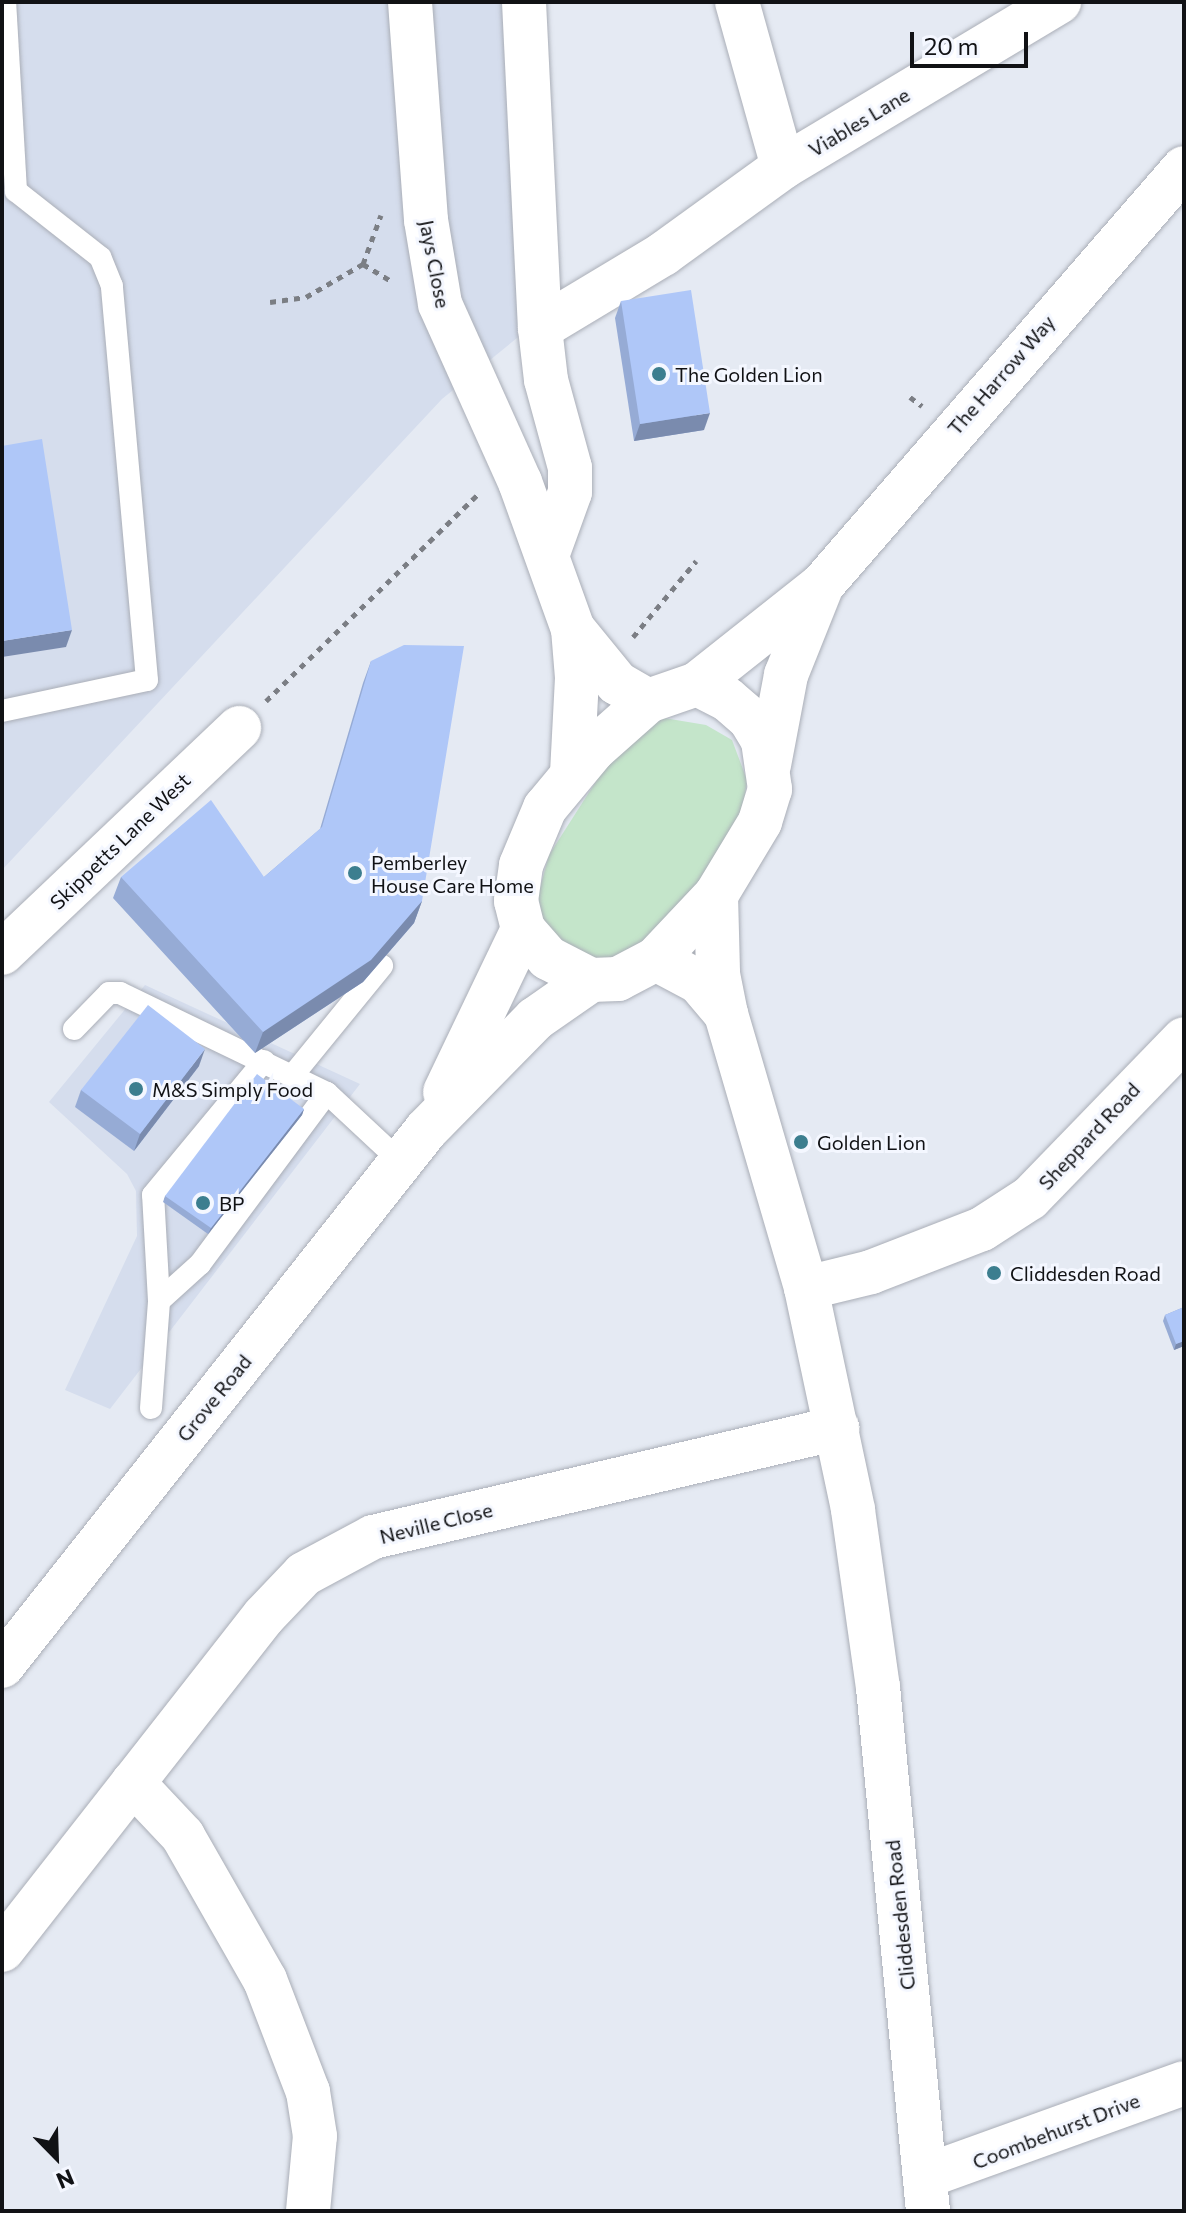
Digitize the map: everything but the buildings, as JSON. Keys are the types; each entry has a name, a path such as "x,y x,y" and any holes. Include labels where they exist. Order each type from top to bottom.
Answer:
{"street":[{"name":"Jays Close","path":"410,2 426,220 440,304 548,553 573,629 577,678 572,774"},
{"path":"524,2 540,328 546,380 570,468 570,492 548,553"},
{"name":"Viables Lane","path":"737,2 783,167"},
{"name":"Viables Lane","path":"540,328 663,254 783,167 1059,2"},
{"name":"The Harrow Way","path":"697,684 822,585 1184,168"},
{"name":"The Harrow Way","path":"769,765 786,675 822,585"},
{"name":"Jays Close","path":"573,629 617,683 648,701"},
{"path":"697,684 727,699 750,719 769,765 770,789 760,822 716,895 656,959 618,979 591,980 548,958 523,929 516,901 521,865 545,808 572,774 648,701 697,684"},
{"name":"Skippetts Lane West","path":"2,953 239,728"},
{"name":"Cliddesden Road","path":"716,895 718,974 726,1014 806,1288 837,1428 878,1687 927,2194"},
{"name":"Grove Road","path":"414,1146 523,929"},
{"name":"Cliddesden Road","path":"656,959 699,982 726,1014"},
{"name":"Grove Road","path":"2,1666 414,1146 535,1019 591,980"},
{"name":"Sheppard Road","path":"806,1288 871,1272 982,1229 1030,1198 1184,1039"},
{"name":"Neville Close","path":"2,1950 264,1616 304,1574 360,1544 837,1428"},
{"path":"133,1783 183,1836 265,1980 308,2092 315,2136 308,2211"},
{"name":"Coombehurst Drive","path":"927,2194 1184,2083"}],"lane":[{"path":"2,711 147,680 112,286 100,257 16,191 5,2"},
{"path":"293,1075 382,966"},
{"path":"74,1029 109,993 120,993 293,1075 414,1146"},
{"path":"151,1408 159,1301 153,1195 264,1061"},
{"path":"159,1301 200,1264 327,1093"}],"path":[{"path":"270,302 306,297 363,264 381,215"},
{"path":"363,264 401,287"},
{"path":"239,728 477,495"},
{"path":"623,648 696,561"}],"shaded area":[{"path":"2,2 516,2 528,329 442,399 2,870"},
{"name":"BP","path":"145,985 360,1084 110,1409 65,1390 137,1236 136,1191 127,1174 49,1102"}],"green space":[{"path":"664,718 706,725 732,740 747,780 742,815 694,905 611,965 561,944 543,921 538,895 549,855 609,761 636,729"}],"place":[{"name":"The Golden Lion","path":"659,374"},
{"name":"Pemberley House Care Home","path":"355,873"},
{"name":"M&S Simply Food","path":"136,1089"},
{"name":"Golden Lion","path":"801,1142"},
{"name":"BP","path":"203,1203"},
{"name":"Cliddesden Road","path":"994,1273"}]}
